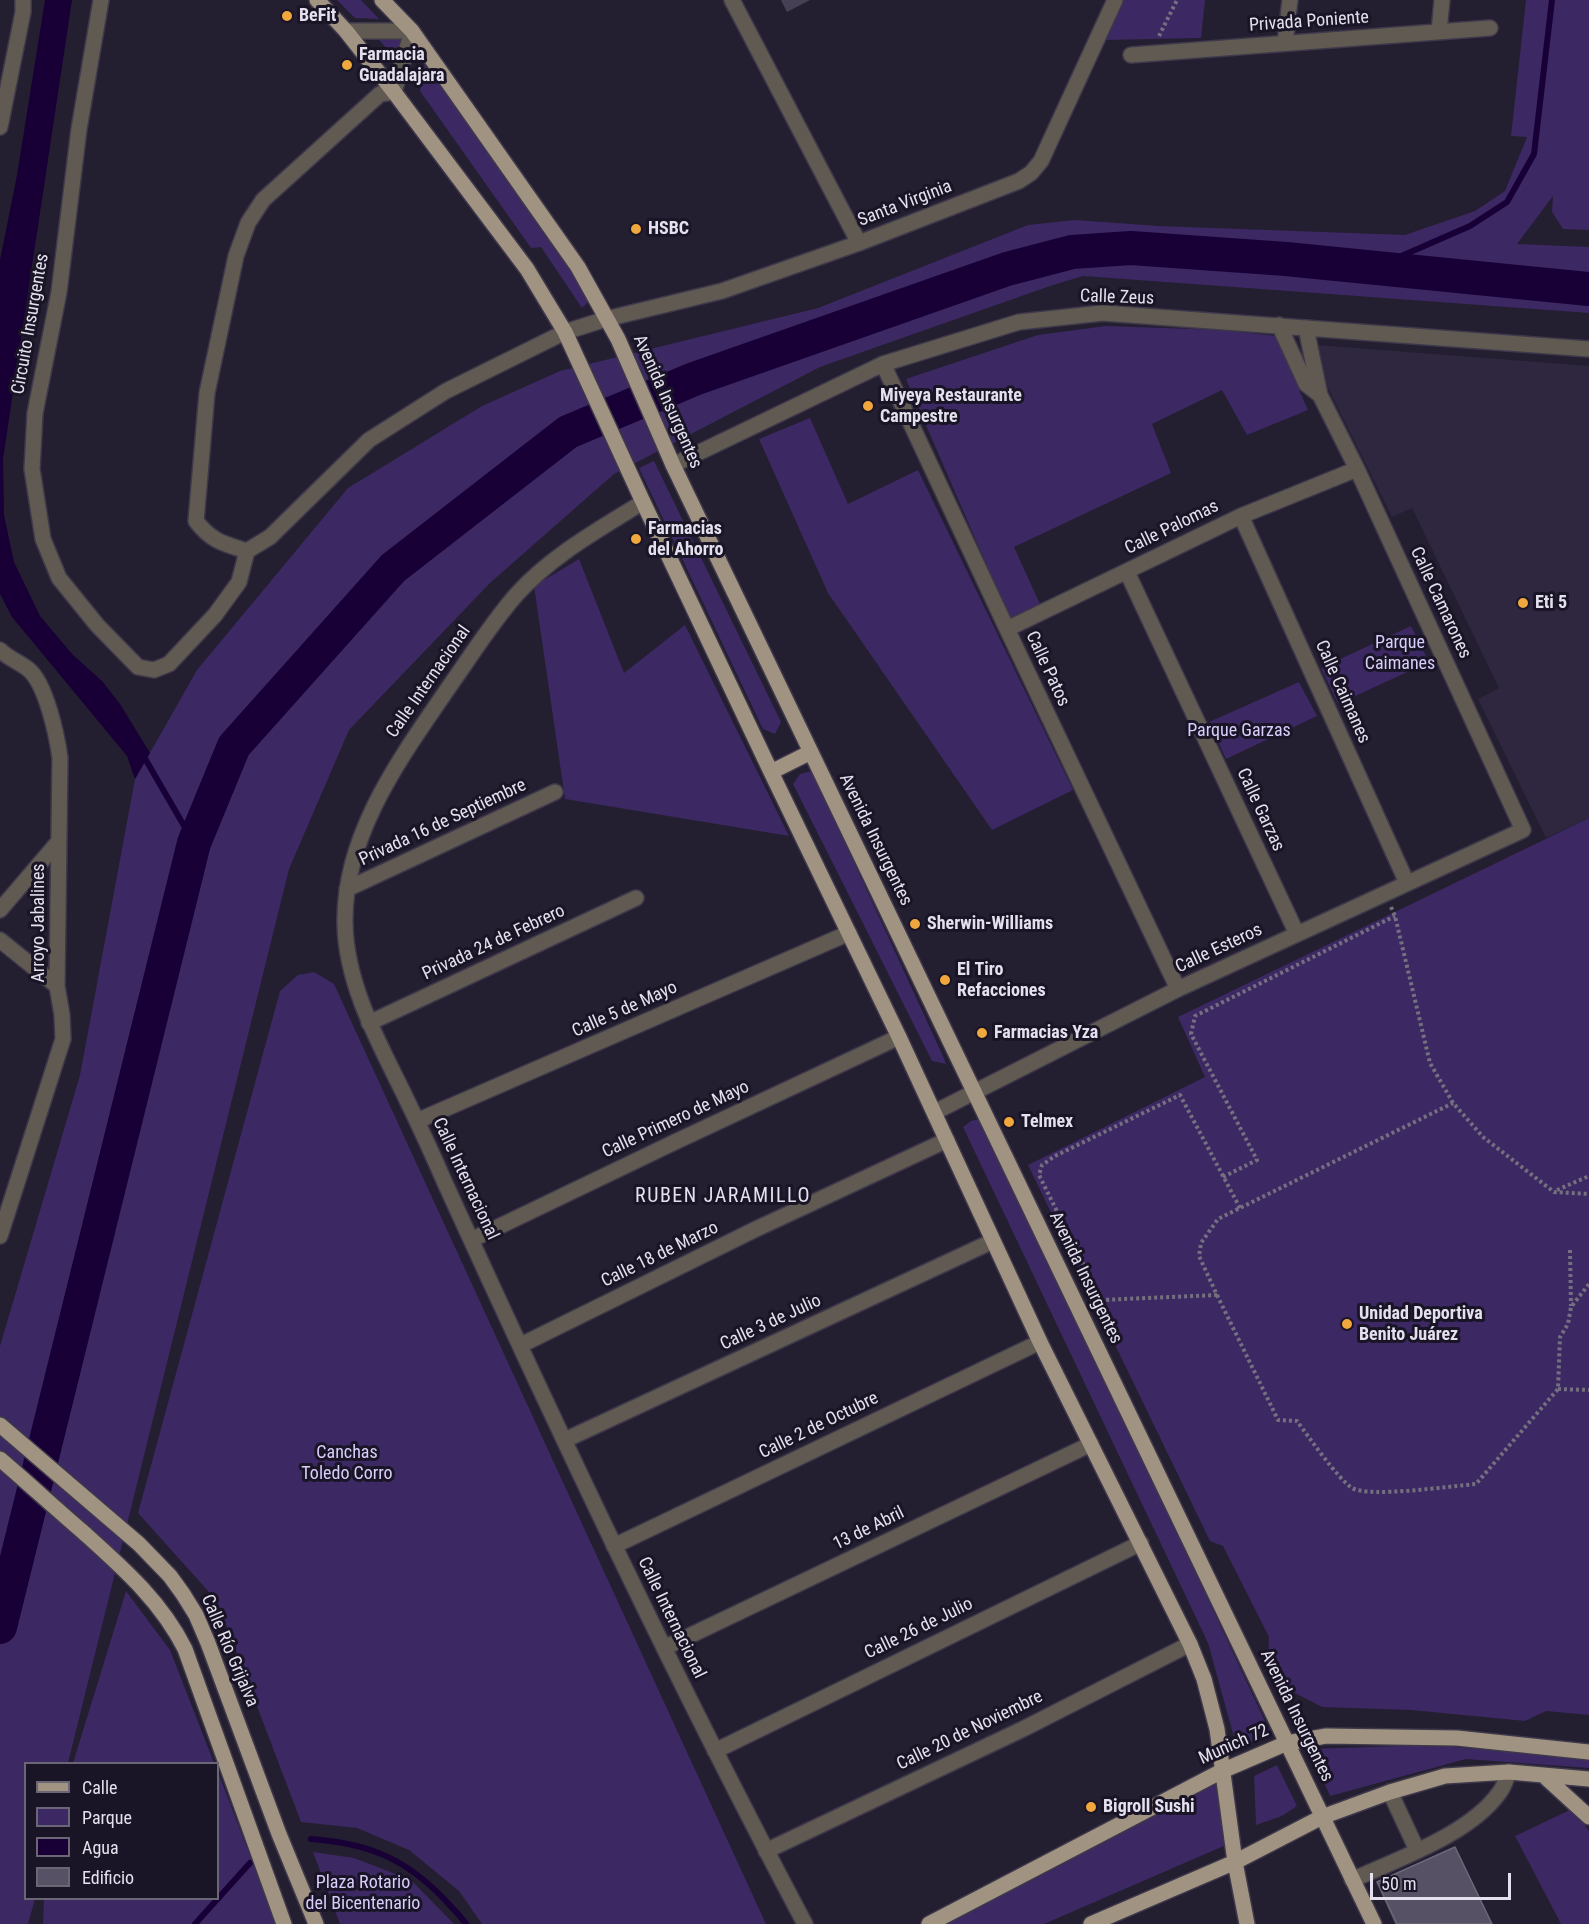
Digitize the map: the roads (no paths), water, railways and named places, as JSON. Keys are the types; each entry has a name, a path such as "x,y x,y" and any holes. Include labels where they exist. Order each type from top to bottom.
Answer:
{"main road":[{"path":"317,0 346,31 394,92 527,269 565,332 771,772 935,1112 1040,1342 1190,1644 1212,1709 1235,1862 1247,1924"},
{"name":"Avenida Insurgentes","path":"382,0 412,31 578,267 618,339 673,465 1374,1924"},
{"path":"771,772 811,752"},
{"name":"Calle Río Grijalva","path":"0,1425 140,1544 170,1576 196,1615 279,1834 316,1924"},
{"path":"0,1459 126,1570 174,1627 185,1650 284,1924"},
{"name":"Munich 72","path":"929,1924 1222,1771 1287,1743 1326,1736 1457,1738 1589,1752"},
{"path":"1090,1924 1235,1862 1322,1817 1390,1792 1444,1776 1509,1772 1589,1779"},
{"path":"1543,1775 1589,1817"}],"street":[{"path":"0,127 23,12 23,0"},
{"name":"Circuito Insurgentes","path":"101,0 79,129 59,292 35,413 32,469 43,539 59,578 97,625 138,667 154,670 169,664 215,615 239,582 247,550"},
{"path":"732,0 859,243"},
{"name":"Santa Virginia","path":"606,319 722,291 859,243 1019,182 1031,173 1041,160 1115,0"},
{"path":"1285,43 1290,0"},
{"path":"1439,32 1442,0"},
{"name":"Privada Poniente","path":"1131,55 1490,28"},
{"path":"346,31 412,31 394,92 380,94 263,200 248,223 236,256 207,393 196,521 206,534 227,545 247,550 270,537 369,440 446,391 565,332 606,319"},
{"name":"Calle Zeus","path":"673,465 883,364 1019,322 1050,318 1103,313 1589,349"},
{"name":"Calle Camarones","path":"1279,325 1306,384 1320,394"},
{"name":"Calle Camarones","path":"1306,328 1320,394 1357,469 1523,830"},
{"name":"Calle Patos","path":"883,364 1179,989"},
{"name":"Calle Palomas","path":"1007,629 1241,516 1357,469"},
{"name":"Calle Internacional","path":"643,502 568,549 539,573 518,593 477,646 400,759 359,843 347,889 345,926 351,968 369,1023 417,1121 614,1546 766,1851 805,1924"},
{"name":"Calle Caimanes","path":"1241,516 1407,883"},
{"name":"Calle Garzas","path":"1127,572 1297,934"},
{"name":"Arroyo Jabalines","path":"0,1236 63,1039 57,986 60,758 56,729 41,690 30,670 2,656"},
{"name":"Privada 16 de Septiembre","path":"347,889 555,792"},
{"name":"Calle Esteros","path":"935,1112 1179,989 1523,830"},
{"path":"0,910 59,842"},
{"name":"Privada 24 de Febrero","path":"369,1023 636,898"},
{"name":"Calle 5 de Mayo","path":"417,1121 849,933"},
{"path":"0,940 57,986"},
{"name":"Calle Primero de Mayo","path":"471,1240 899,1037"},
{"name":"Calle 18 de Marzo","path":"521,1345 754,1230 947,1140"},
{"name":"Calle 3 de Julio","path":"565,1440 993,1241"},
{"name":"Calle 2 de Octubre","path":"614,1546 1040,1342"},
{"name":"13 de Abril","path":"664,1648 1091,1444"},
{"name":"Calle 26 de Julio","path":"715,1750 1141,1543"},
{"name":"Calle 20 de Noviembre","path":"766,1851 1023,1729 1190,1644"},
{"path":"1352,1880 1458,1829 1475,1817 1500,1792 1509,1772"},
{"path":"1390,1792 1417,1850"}],"water":[{"path":"45,0 72,0 3,459 4,515 14,562 40,616 73,655 102,681 120,704 150,753 135,779 127,756 12,617 0,594 0,260 17,175"}],"waterway":[{"path":"1374,268 1470,226 1507,202 1534,154 1552,0"},
{"path":"0,1627 194,843 234,746 393,568 568,432 694,379 1007,269 1072,252 1131,248 1286,259 1589,289"},
{"path":"143,755 194,843"},
{"path":"311,1839 350,1844 400,1863 429,1885 466,1924"},
{"path":"219,1897 250,1863"},
{"path":"195,1924 217,1900"}],"place":[{"name":"BeFit","path":"287,16"},
{"name":"Farmacia Guadalajara","path":"347,65"},
{"name":"HSBC","path":"636,229"},
{"name":"Miyeya Restaurante Campestre","path":"868,406"},
{"name":"Farmacias del Ahorro","path":"636,539"},
{"name":"Eti 5","path":"1523,603"},
{"name":"Sherwin-Williams","path":"915,924"},
{"name":"El Tiro Refacciones","path":"945,980"},
{"name":"Farmacias Yza","path":"982,1033"},
{"name":"Telmex","path":"1009,1122"},
{"name":"Unidad Deportiva Benito Juárez","path":"1347,1324"},
{"name":"Bigroll Sushi","path":"1091,1807"}],"district":[{"name":"RUBEN JARAMILLO","path":"723,1197"}],"park label":[{"name":"Parque Caimanes","path":"1400,653"},
{"name":"Parque Garzas","path":"1239,731"},
{"name":"Canchas Toledo Corro","path":"347,1463"},
{"name":"Plaza Rotario del Bicentenario","path":"363,1893"}]}
